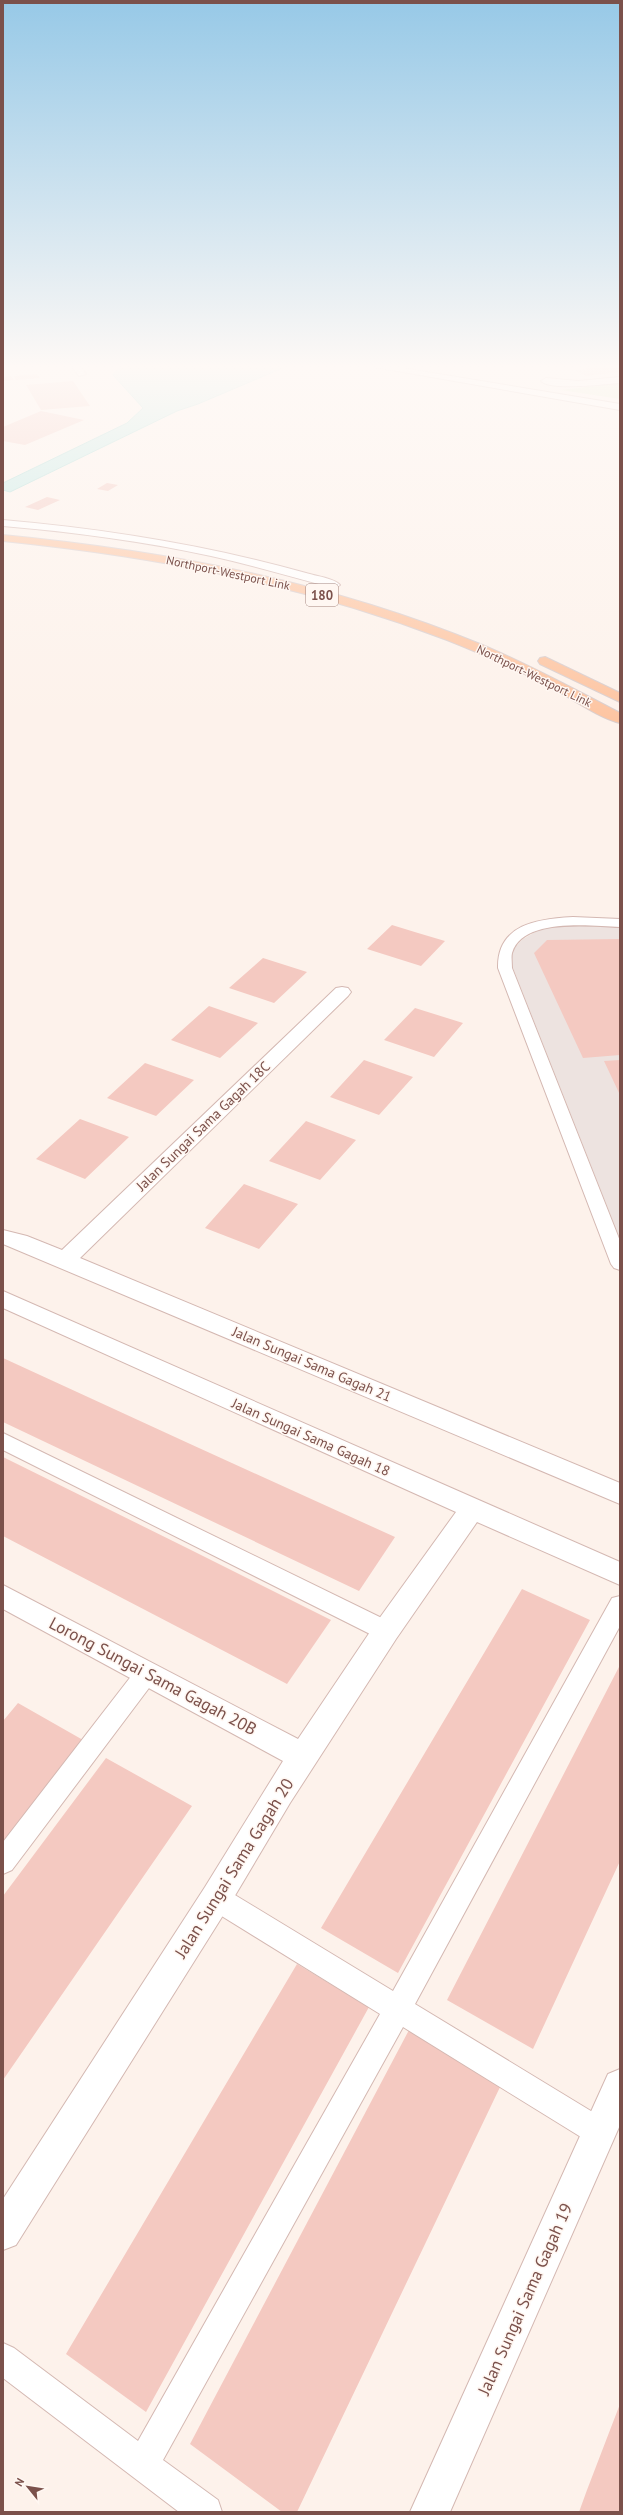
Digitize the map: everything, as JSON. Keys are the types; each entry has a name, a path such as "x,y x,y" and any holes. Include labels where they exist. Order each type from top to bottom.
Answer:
{"main road":[{"name":"Northport-Westport Link","path":"3,528 108,539 160,547 335,585 356,591"},
{"name":"Northport-Westport Link","path":"3,538 140,555 236,572 382,612 436,631 527,670 571,690 620,719"},
{"name":"Northport-Westport Link","path":"532,656 600,686 620,698"}],"street":[{"name":"Jalan Sungai Sama Gagah 18C","path":"64,1260 342,992"},
{"name":"Jalan Sungai Sama Gagah 21","path":"3,1237 19,1240 620,1494"},
{"name":"Jalan Sungai Sama Gagah 18","path":"3,1299 620,1574"},
{"name":"Jalan Sungai Sama Gagah 20","path":"3,2232 216,1898 303,1757 386,1631 472,1508"},
{"name":"Lorong Sungai Sama Gagah 20B","path":"3,1596 303,1757"},
{"name":"Jalan Sungai Sama Gagah 19","path":"430,2512 620,2086"}],"lane":[{"path":"3,523 50,526 174,545 274,566 335,585"},
{"path":"620,923 548,922 530,928 516,937 505,952 505,968 620,1264"},
{"path":"3,1441 386,1631"},
{"path":"143,2464 398,2010 620,1605"},
{"path":"3,1862 147,1673"},
{"path":"216,1898 599,2132"},
{"path":"3,2359 206,2512"}],"shaded area":[{"path":"550,924 620,926 620,1239 513,968 510,953 523,939"}],"water":[{"path":"3,484 26,484 10,492 3,490"}],"building":[{"path":"105,484 118,485 108,491 97,489"},
{"path":"47,497 60,500 38,510 25,507"},
{"path":"392,925 445,941 421,966 367,949"},
{"path":"620,939 620,1055 583,1058 534,953 547,940"},
{"path":"263,958 307,972 274,1003 229,988"},
{"path":"209,1006 258,1023 220,1058 171,1040"},
{"path":"415,1008 463,1023 434,1057 384,1040"},
{"path":"364,1060 413,1077 379,1115 330,1097"},
{"path":"620,1060 620,1095 604,1061"},
{"path":"145,1063 194,1080 156,1116 107,1098"},
{"path":"80,1119 129,1137 85,1179 36,1159"},
{"path":"306,1121 356,1140 320,1180 269,1161"},
{"path":"244,1184 298,1204 259,1249 205,1228"},
{"path":"3,1358 395,1537 359,1591 3,1422"},
{"path":"3,1457 331,1620 287,1684 3,1536"},
{"path":"522,1589 590,1620 398,1973 321,1928"},
{"path":"620,1665 620,1861 533,2049 447,2000"},
{"path":"18,1703 83,1740 3,1845 3,1721"},
{"path":"106,1758 192,1806 3,2080 3,1896"},
{"path":"297,1964 369,2007 146,2412 66,2354"},
{"path":"409,2030 501,2085 297,2512 282,2512 190,2444"},
{"path":"620,2404 620,2512 579,2512 587,2490"}]}
